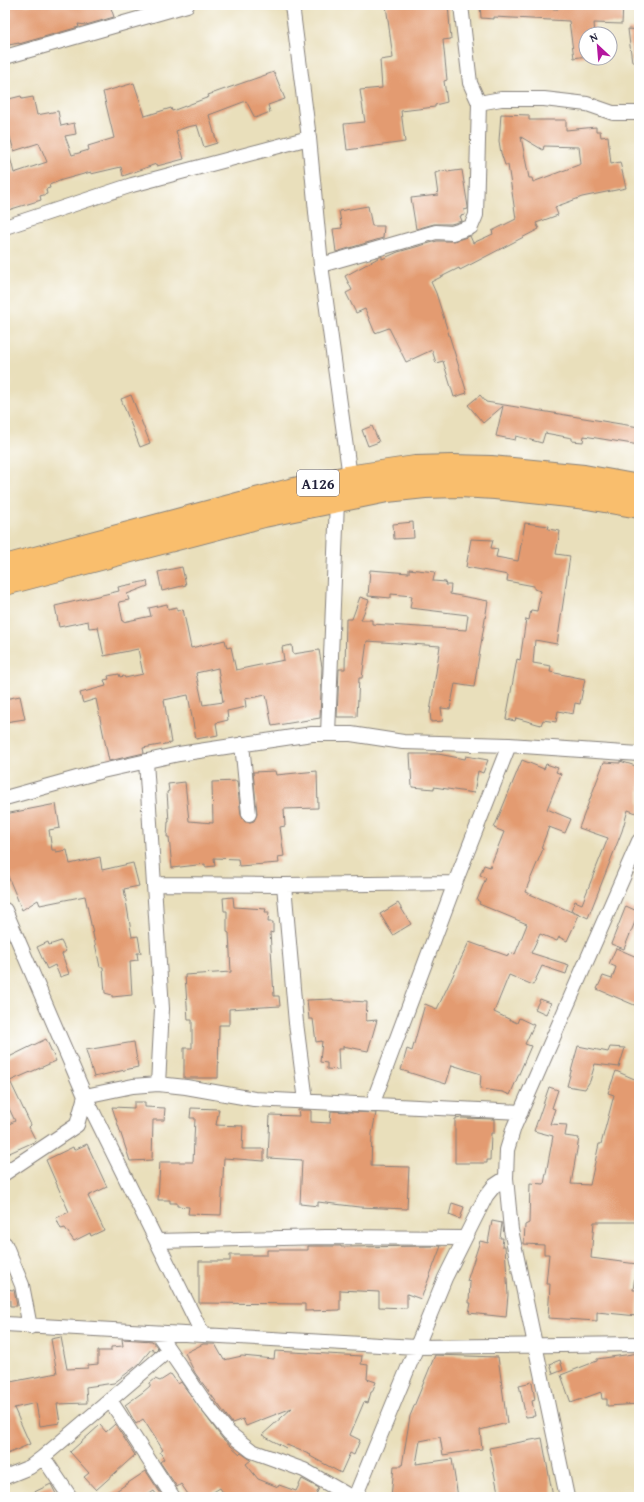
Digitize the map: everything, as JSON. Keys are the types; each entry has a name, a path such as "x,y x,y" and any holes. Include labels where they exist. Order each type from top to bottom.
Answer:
{"highway":[{"name":"A126","path":"5,566 290,490 350,477 415,467 452,466 584,476 639,486"},
{"name":"A126","path":"5,584 264,516 387,491 425,487 460,486 587,498 639,507"}],"street":[{"path":"5,57 144,11 187,5"},
{"path":"292,5 309,138 321,265 350,477"},
{"path":"321,265 436,232 452,233 470,227 476,215 479,103 470,83 461,5"},
{"path":"479,103 501,99 544,99 586,104 612,113 639,113"},
{"path":"5,227 132,185 309,138"},
{"path":"328,734 337,501"},
{"path":"5,798 146,761 179,754 312,734 351,734 402,742 509,745 639,754"},
{"path":"242,744 249,814"},
{"path":"372,1105 455,883 509,745"},
{"path":"146,761 162,1009 158,1084"},
{"path":"567,1497 511,1230 506,1178 507,1150 521,1112 635,861 639,841"},
{"path":"155,884 284,885 455,883"},
{"path":"284,885 296,1023 306,1101"},
{"path":"5,910 85,1096 203,1335"},
{"path":"85,1096 133,1086 158,1084 186,1087 254,1099 521,1112"},
{"path":"5,1172 77,1125 85,1096"},
{"path":"355,1497 445,1278 486,1196 494,1186 506,1178"},
{"path":"157,1241 326,1237 465,1238"},
{"path":"5,1244 22,1285 30,1327"},
{"path":"5,1324 30,1327 416,1347 639,1344"},
{"path":"158,1334 206,1404 229,1433 252,1451 304,1470 351,1497"},
{"path":"5,1477 30,1467 43,1457 169,1350"},
{"path":"110,1400 173,1497"},
{"path":"43,1457 70,1497"}],"building":[{"path":"5,5 110,5 114,17 86,25 78,24 79,27 19,44 9,45 5,21 7,19"},
{"path":"386,5 448,5 451,39 443,40 447,80 444,81 447,102 435,105 435,107 401,111 405,142 347,150 344,124 365,122 360,90 382,88 380,60 393,58"},
{"path":"480,5 534,5 534,8 558,9 557,5 623,5 622,24 594,23 594,26 578,26 578,57 574,58 569,21 494,17 494,19 481,18"},
{"path":"628,29 639,30 639,62 632,62"},
{"path":"274,72 285,99 268,105 270,112 255,118 246,101 209,115 217,143 204,147 197,125 187,127 176,131 184,159 157,166 156,164 123,176 121,167 91,174 91,172 62,180 49,185 50,188 46,189 47,194 40,196 41,200 5,211 5,153 9,153 14,173 47,162 39,143 14,151 5,120 5,100 21,96 22,99 33,97 37,115 58,111 61,126 74,123 76,134 65,136 72,155 89,150 88,146 114,138 103,92 134,83 145,116 171,108 172,111 209,97 208,95"},
{"path":"501,114 529,115 529,120 566,120 566,130 596,127 596,131 600,131 601,137 608,136 611,164 620,162 626,188 582,197 555,207 558,215 536,223 539,229 460,270 459,268 431,282 436,293 467,393 454,397 443,361 436,363 432,350 406,362 389,328 375,333 365,309 356,313 346,293 352,290 345,276 382,256 382,259 398,252 437,241 454,241 470,236 473,243 493,234 492,231 516,219 508,165 505,165 499,141","holes":["521,137 543,150 544,146 579,147 581,164 533,182 532,178 529,178"]},
{"path":"447,170 447,172 462,170 468,209 464,210 465,215 460,216 462,221 451,224 434,224 416,229 411,198 438,195 435,173"},
{"path":"368,206 372,226 384,226 383,238 336,252 333,229 342,228 339,211"},
{"path":"131,395 150,443 140,447 121,399"},
{"path":"480,395 486,402 639,427 639,445 584,436 583,442 572,441 572,438 545,433 542,443 516,436 515,440 496,436 503,406 483,423 468,405"},
{"path":"372,426 379,442 368,446 362,430"},
{"path":"413,522 414,538 394,539 393,524"},
{"path":"525,523 549,526 548,529 560,531 556,554 570,556 557,644 535,640 533,663 551,666 550,672 585,679 580,704 575,703 573,714 558,711 556,722 543,720 541,725 516,718 515,721 506,719 517,659 520,660 526,619 529,620 531,610 537,611 541,591 534,589 534,586 507,581 508,575 466,567 471,539 493,540 491,548 498,549 496,557 518,561"},
{"path":"182,567 186,585 162,591 158,572"},
{"path":"409,569 435,572 433,581 446,582 445,585 451,585 450,594 488,601 474,687 455,684 450,709 441,708 443,721 431,722 430,712 440,646 367,641 362,678 359,678 357,717 337,717 339,669 345,669 346,619 352,619 360,597 369,600 361,620 372,620 372,624 466,630 468,615 410,608 412,596 391,594 391,598 368,596 370,570 409,573"},
{"path":"147,581 148,586 127,594 129,600 119,602 123,622 151,616 149,608 167,604 168,609 177,607 177,611 183,609 191,648 225,640 227,648 231,647 236,670 284,660 282,647 292,645 293,654 319,650 322,667 320,718 272,726 266,695 245,699 246,707 227,711 228,720 216,723 218,735 196,739 188,695 164,700 171,743 143,748 144,753 109,761 96,699 83,703 80,693 106,686 104,680 109,679 108,676 119,674 120,677 124,676 125,678 143,674 138,649 104,656 98,627 89,628 88,621 59,627 55,606 119,591 118,587","holes":["218,668 223,702 203,705 196,673"]},
{"path":"20,696 25,719 5,722 5,699"},
{"path":"410,754 438,754 465,759 466,756 488,760 483,773 478,771 474,793 434,787 434,789 412,787"},
{"path":"522,760 544,769 546,764 558,768 556,772 561,774 547,809 571,819 565,833 549,827 541,848 543,849 525,892 579,915 567,941 559,937 557,941 540,934 531,953 569,965 566,974 542,966 533,985 509,975 494,1012 517,1023 519,1018 534,1025 525,1044 531,1046 510,1095 503,1092 480,1089 481,1074 452,1065 446,1084 401,1070 407,1049 412,1051 425,1004 437,1009 469,942 508,956 510,952 515,954 526,927 527,924 479,904 480,902 477,900 486,878 480,875 484,865 490,867 504,832 494,828"},
{"path":"620,761 639,767 639,814 628,810 622,831 588,918 571,910 575,901 582,904 608,838 579,828 604,762 620,763"},
{"path":"275,771 276,775 317,771 318,808 284,809 285,826 280,827 284,856 278,857 279,863 239,866 238,859 214,858 215,866 205,867 205,864 172,868 169,837 167,837 169,822 167,792 169,791 168,784 185,782 189,821 213,823 212,782 237,781 241,815 245,822 250,822 254,821 257,814 253,772"},
{"path":"56,804 60,828 49,830 52,850 56,850 56,852 67,850 70,864 100,857 102,870 133,863 139,886 124,889 132,937 138,936 141,953 137,953 138,960 130,961 132,995 112,997 112,995 105,993 103,967 100,967 85,896 40,905 38,900 22,910 5,869 5,814"},
{"path":"233,897 234,907 266,909 265,912 269,912 268,922 273,922 273,933 270,932 274,996 279,996 280,1006 229,1009 229,1025 219,1025 218,1078 184,1078 184,1048 192,1048 192,1020 188,1020 185,975 231,972 229,933 227,932 227,911 224,911 223,898"},
{"path":"398,903 411,924 393,935 380,914"},
{"path":"626,906 639,912 624,949 611,944"},
{"path":"61,941 66,951 62,954 69,974 60,977 55,965 47,969 37,947 48,942 49,945"},
{"path":"616,948 639,958 639,1007 597,989 603,976 612,979 616,967 609,964"},
{"path":"333,999 367,1002 366,1021 377,1020 368,1051 343,1046 343,1049 338,1049 339,1070 327,1069 327,1063 320,1062 322,1041 316,1042 313,1019 309,1019 307,1000"},
{"path":"540,999 551,1003 546,1014 535,1009"},
{"path":"46,1039 56,1061 10,1081 31,1125 29,1127 36,1141 5,1155 5,1126 15,1121 5,1100 5,1059"},
{"path":"134,1042 138,1067 94,1077 86,1050"},
{"path":"578,1046 608,1052 610,1047 625,1048 619,1067 595,1064 590,1081 585,1089 567,1086"},
{"path":"616,1071 639,1081 639,1128 637,1137 639,1137 639,1222 594,1222 591,1258 637,1264 633,1290 639,1290 637,1316 597,1312 597,1321 548,1318 550,1284 546,1284 549,1254 544,1254 544,1245 524,1244 525,1225 529,1223 530,1183 544,1184 553,1136 534,1131 549,1087 558,1090 552,1108 555,1109 550,1124 567,1125 565,1136 579,1138 571,1184 590,1185 599,1144 601,1144 614,1095 608,1093"},
{"path":"134,1102 145,1102 145,1107 165,1108 164,1120 153,1120 152,1160 130,1161 112,1107 134,1108"},
{"path":"191,1108 219,1109 216,1125 243,1126 242,1149 264,1149 264,1161 224,1158 221,1215 188,1214 189,1207 177,1206 177,1203 170,1203 170,1200 158,1200 160,1162 193,1162 195,1118 190,1118"},
{"path":"298,1110 311,1110 311,1122 330,1123 331,1111 376,1113 372,1134 371,1166 409,1167 407,1209 359,1207 318,1202 318,1206 300,1204 302,1160 268,1158 270,1115 299,1116"},
{"path":"455,1119 494,1119 494,1133 491,1133 490,1160 487,1160 487,1163 455,1163"},
{"path":"87,1144 107,1187 88,1196 104,1230 91,1236 90,1233 74,1241 65,1228 61,1229 56,1218 69,1212 46,1160 73,1147 74,1150"},
{"path":"452,1203 464,1207 460,1219 449,1215"},
{"path":"492,1221 502,1223 500,1238 503,1238 502,1246 505,1246 508,1295 506,1317 469,1313 471,1303 469,1303 470,1282 467,1281 480,1241 488,1243"},
{"path":"308,1246 441,1246 421,1299 407,1294 407,1308 379,1307 379,1292 340,1290 340,1310 305,1311 305,1304 199,1303 199,1261 230,1261 230,1255 267,1255 267,1250 308,1250"},
{"path":"5,1289 14,1290 17,1306 10,1306 10,1300 5,1300"},
{"path":"61,1337 67,1369 88,1368 88,1365 98,1364 98,1351 111,1351 111,1347 123,1346 122,1339 152,1341 158,1348 154,1352 152,1348 139,1364 114,1383 86,1387 87,1403 57,1404 60,1423 40,1426 36,1403 14,1408 30,1444 5,1455 5,1383 57,1373 51,1339"},
{"path":"203,1344 215,1344 224,1360 242,1356 274,1359 275,1351 362,1356 361,1364 368,1365 367,1379 376,1382 368,1403 364,1402 350,1435 360,1440 354,1455 350,1453 341,1473 310,1456 311,1455 287,1445 286,1448 262,1435 292,1408 246,1426 243,1419 232,1423 195,1373 185,1353"},
{"path":"639,1353 639,1404 607,1406 607,1399 602,1399 601,1392 571,1403 561,1375 597,1361 597,1359"},
{"path":"435,1355 498,1357 507,1423 480,1430 482,1449 443,1455 440,1437 420,1441 416,1464 452,1459 458,1497 391,1497 394,1466 402,1466 410,1416"},
{"path":"560,1360 563,1370 553,1374 550,1364"},
{"path":"171,1374 178,1384 181,1382 222,1438 240,1454 241,1453 251,1460 246,1464 258,1479 278,1487 279,1485 296,1491 302,1479 319,1488 315,1497 226,1497 220,1488 205,1497 190,1497 181,1484 177,1487 160,1462 164,1459 160,1452 163,1450 143,1419 136,1424 125,1405 150,1386 150,1383 155,1379 160,1381"},
{"path":"532,1382 535,1400 532,1401 535,1416 526,1417 519,1385"},
{"path":"115,1424 135,1455 96,1490 84,1477 89,1473 70,1452 100,1425 106,1432"},
{"path":"542,1438 553,1497 499,1497 489,1448"},
{"path":"146,1471 163,1497 158,1497 154,1491 145,1497 107,1497"},
{"path":"51,1484 56,1494 50,1497 24,1497"}]}
